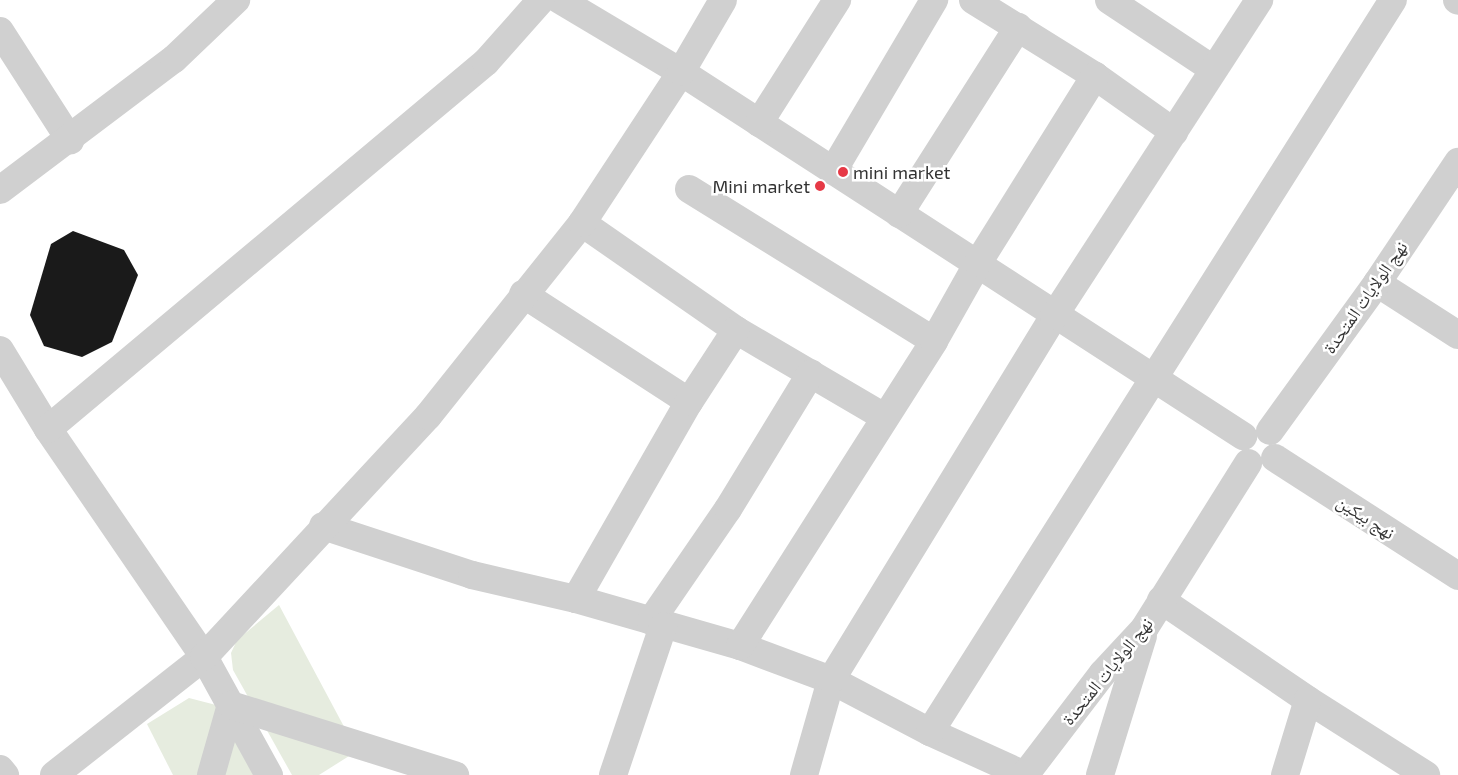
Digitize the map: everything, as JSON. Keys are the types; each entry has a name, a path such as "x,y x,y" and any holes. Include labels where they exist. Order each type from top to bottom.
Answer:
{"street":[{"path":"48,429 486,62 541,0"},
{"path":"560,0 680,72 978,263 1054,316 1243,436"},
{"path":"54,775 204,657 323,526 428,416 523,294 582,223 680,72 723,0"},
{"path":"759,123 836,0"},
{"path":"833,171 934,0"},
{"path":"973,0 1007,14 1174,132"},
{"path":"1109,0 1213,69"},
{"path":"930,732 1152,378 1393,0"},
{"path":"804,775 831,680 1054,316 1174,132 1255,2"},
{"path":"0,190 70,140 174,59 225,4"},
{"path":"900,214 1007,14"},
{"path":"0,31 70,140"},
{"path":"740,646 934,341 978,263 1095,76"},
{"name":"نهج الولايات المتحدة","path":"1270,431 1377,283 1458,162"},
{"path":"689,189 934,341"},
{"path":"582,223 736,330 884,417"},
{"path":"1377,283 1458,335"},
{"path":"523,294 689,402"},
{"path":"576,599 689,402 736,330"},
{"path":"0,350 48,429 204,657 269,775"},
{"path":"613,775 657,623 811,373"},
{"path":"1258,427 1270,431 1278,440 1275,458 1259,466 1248,463 1240,451 1243,436 1258,427"},
{"name":"نهج بيكين","path":"1275,458 1458,576"},
{"name":"نهج الولايات المتحدة","path":"1025,775 1103,673 1144,629 1248,463"},
{"path":"323,526 472,575 576,599 740,646 831,680 930,732 1025,775"},
{"path":"1161,600 1308,700 1426,775"},
{"path":"1100,775 1144,629"},
{"path":"1285,775 1308,700"},
{"path":"211,775 231,705"},
{"path":"231,705 455,775"},
{"path":"0,769 5,775"}],"shaded area":[{"path":"279,605 357,751 319,775 292,775 233,670 231,653 237,640"},
{"path":"189,698 216,705 254,775 173,775 147,724"}],"building":[{"path":"73,231 124,250 138,275 112,342 82,357 44,346 30,315 51,244"}],"place":[{"name":"mini market","path":"843,172"},
{"name":"Mini market","path":"820,186"}]}
